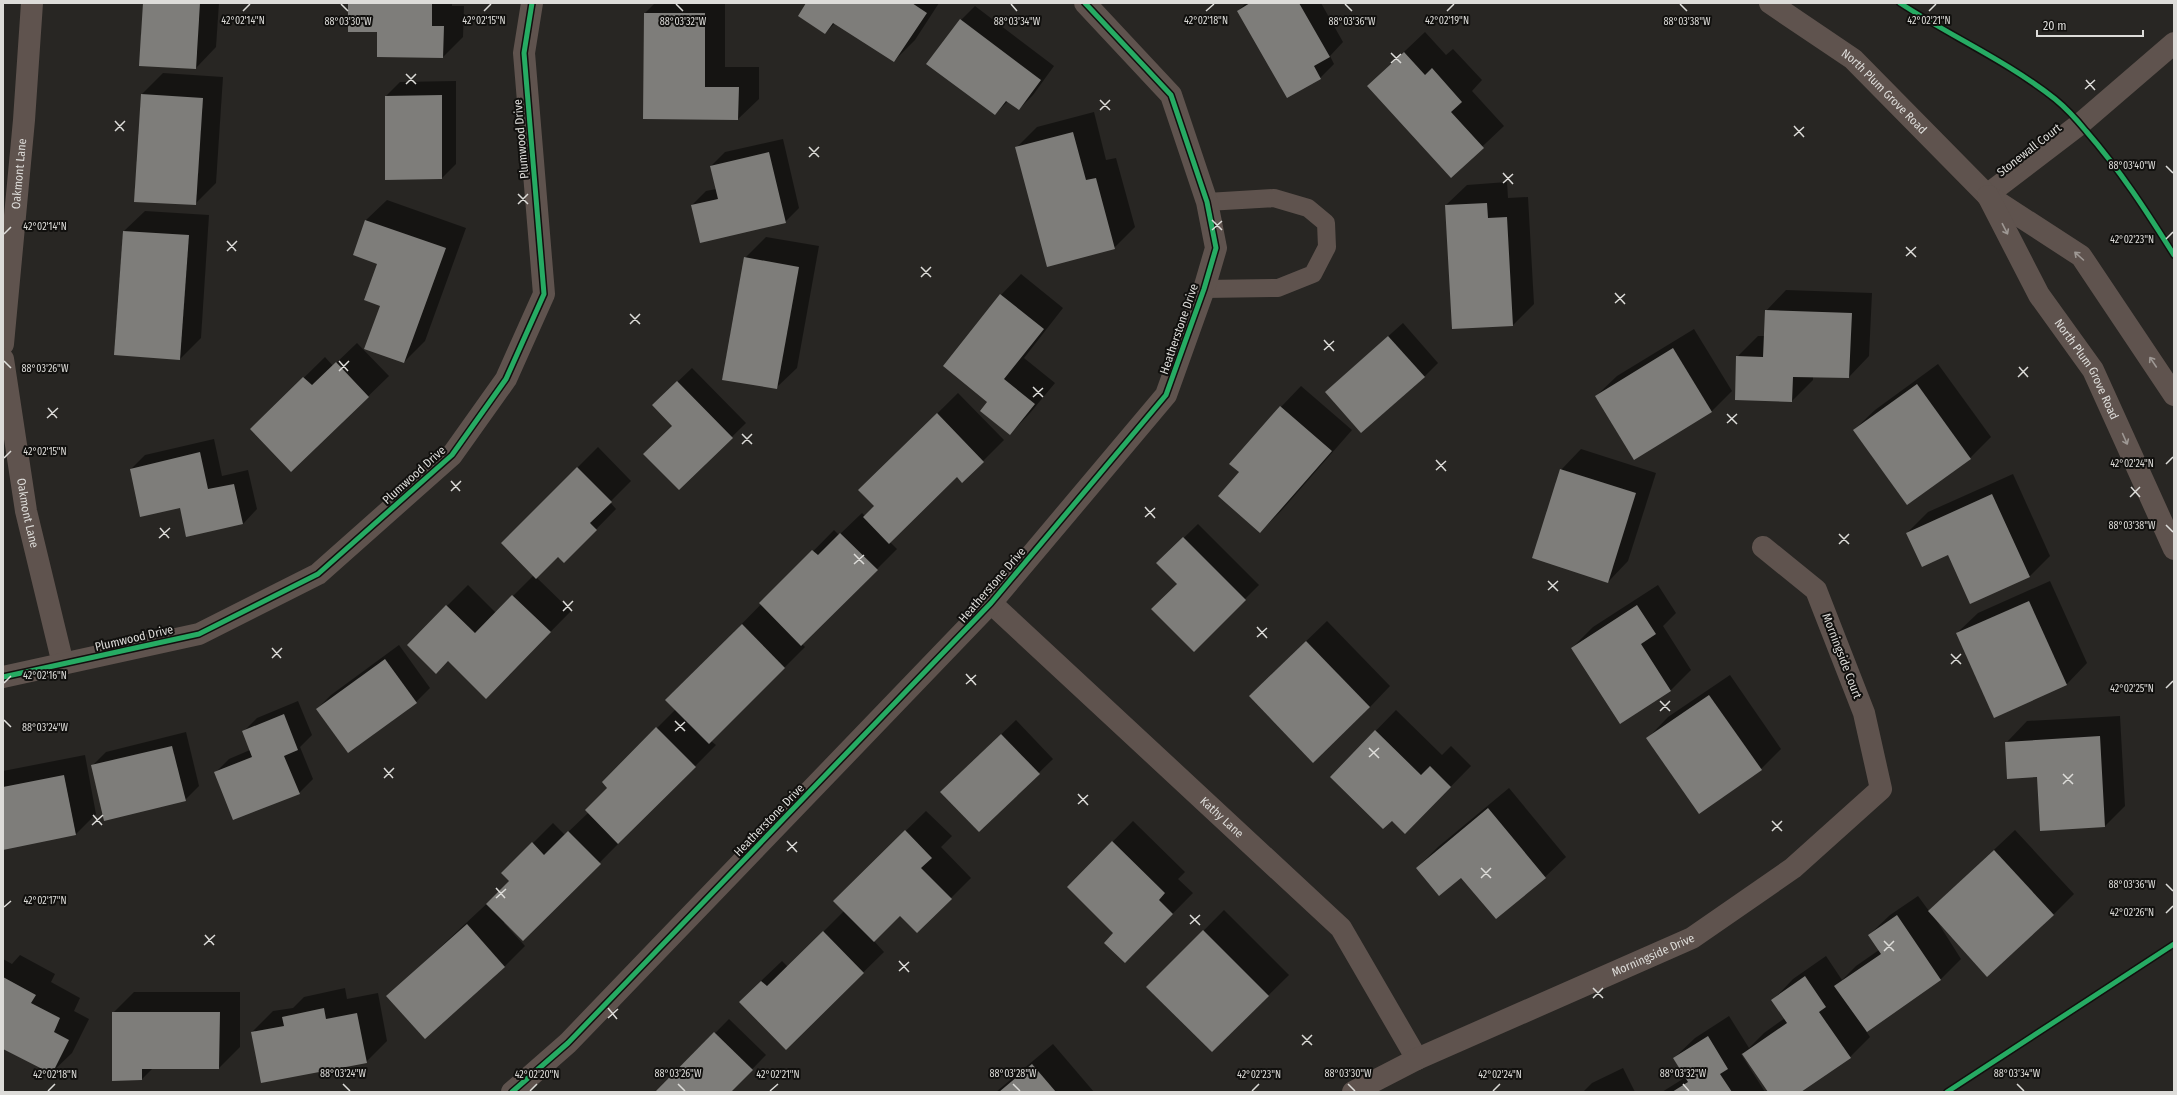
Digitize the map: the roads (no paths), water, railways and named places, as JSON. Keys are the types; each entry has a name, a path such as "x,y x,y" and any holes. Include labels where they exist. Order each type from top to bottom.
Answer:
{"street":[{"name":"Oakmont Lane","path":"3,344 24,120 32,3"},
{"name":"Plumwood Drive","path":"3,677 199,634 318,574 452,455 506,379 544,294 524,53 532,3"},
{"name":"Heatherstone Drive","path":"512,1092 568,1043 992,603 1166,395 1204,290 1216,248 1207,202 1171,95 1085,3"},
{"name":"North Plum Grove Road","path":"1770,3 1853,59 1988,195 2081,256 2174,395"},
{"name":"Stonewall Court","path":"1988,195 2080,124 2174,43"},
{"name":"North Plum Grove Road","path":"1988,195 2039,295 2093,370 2174,549"},
{"name":"Oakmont Lane","path":"3,358 26,511 63,664"},
{"name":"Morningside Court","path":"1763,547 1816,590 1864,713 1881,789"},
{"name":"Kathy Lane","path":"992,603 1341,928 1417,1060"},
{"name":"Morningside Drive","path":"1353,1092 1417,1060 1692,938 1793,868 1881,789"}],"lane":[{"path":"1204,290 1278,288 1313,274 1327,247 1326,223 1308,208 1274,198 1207,202"}]}
